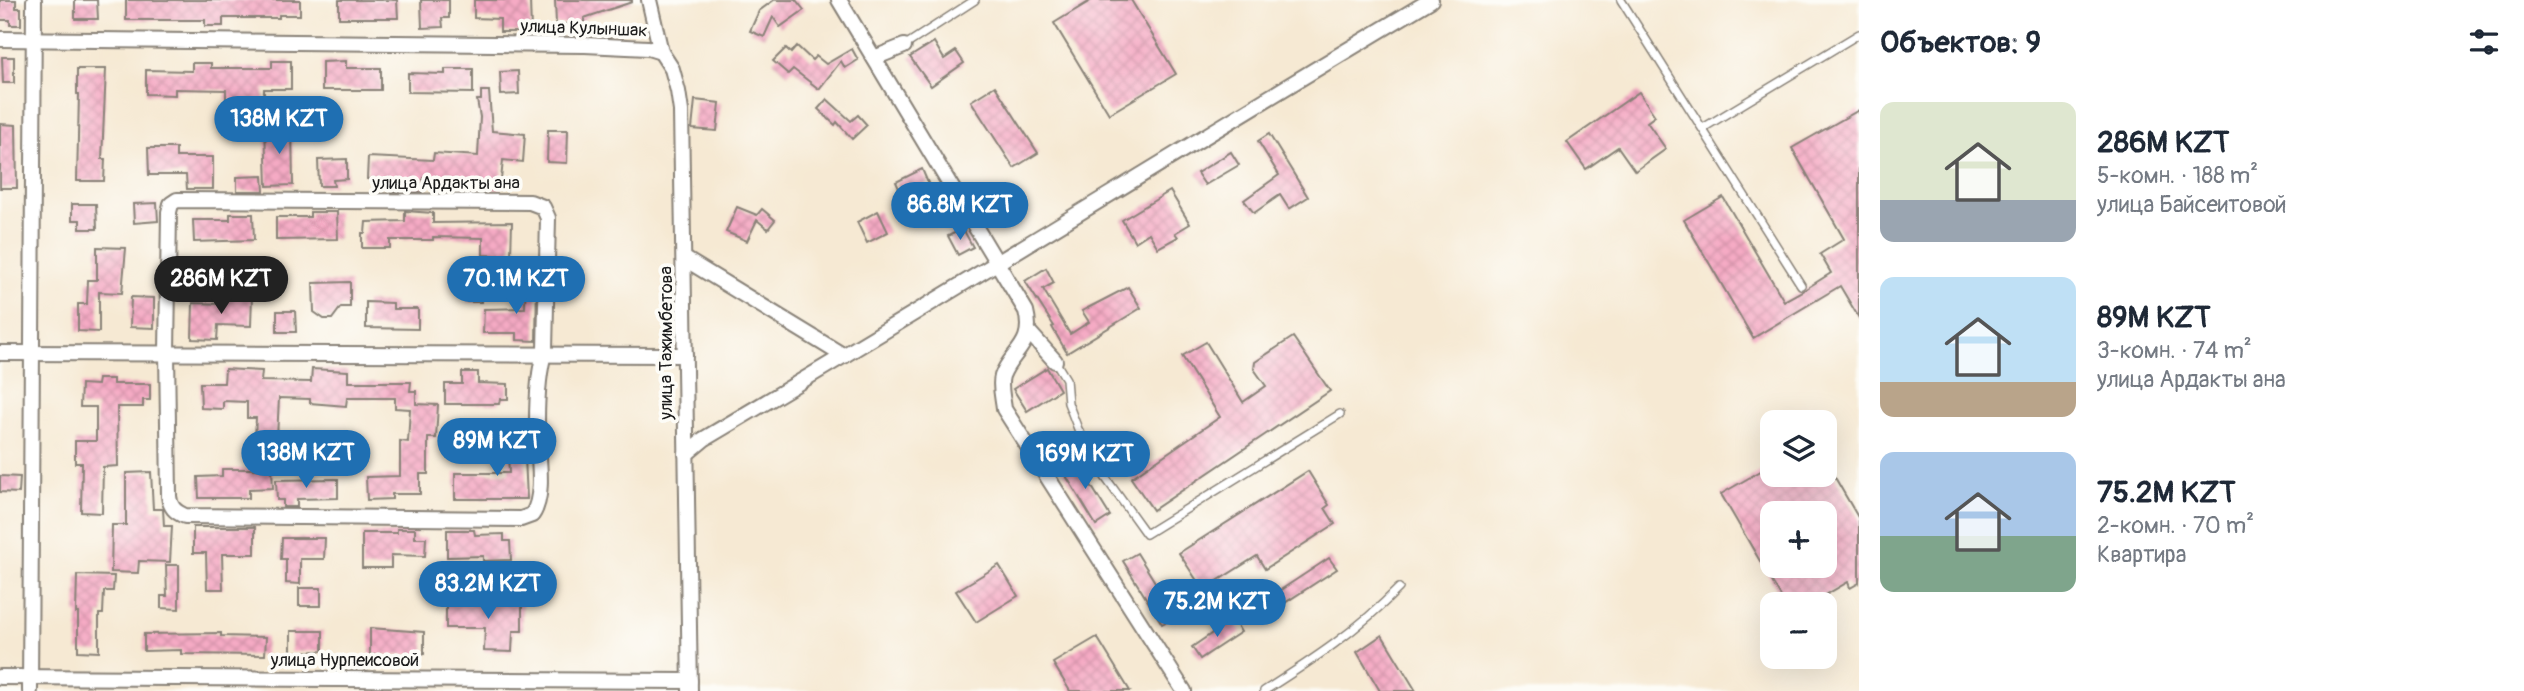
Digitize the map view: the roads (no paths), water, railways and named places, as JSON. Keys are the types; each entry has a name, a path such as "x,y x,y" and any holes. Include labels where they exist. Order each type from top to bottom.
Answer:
{"street":[{"path":"31,684 34,0"},
{"name":"улица Тажимбетова","path":"649,0 661,52 672,69 681,111 690,686"},
{"path":"839,0 1026,311 1028,331 1017,356 1001,379 1004,409 1184,691"},
{"path":"686,454 704,439 1431,0"},
{"name":"улица Кулыншак","path":"0,39 585,45 648,48 661,52"},
{"path":"873,58 904,46"},
{"name":"улица Ардакты ана","path":"173,201 530,202 543,207 548,218 544,355 540,363 537,422 539,501 532,514 521,519 185,516 178,513 170,503 169,496 167,352 169,212 173,201"},
{"path":"685,259 844,356"},
{"path":"1028,331 1055,361"},
{"path":"0,353 685,355"},
{"name":"улица Нурпеисовой","path":"0,677 31,684 690,686"}],"lane":[{"path":"904,46 975,0"},
{"path":"1621,0 1801,285"},
{"path":"1703,128 1859,34"},
{"path":"1055,361 1066,379 1068,404 1078,429 1105,477 1146,534 1340,414"},
{"path":"1264,691 1330,649 1375,613 1399,588"}]}
